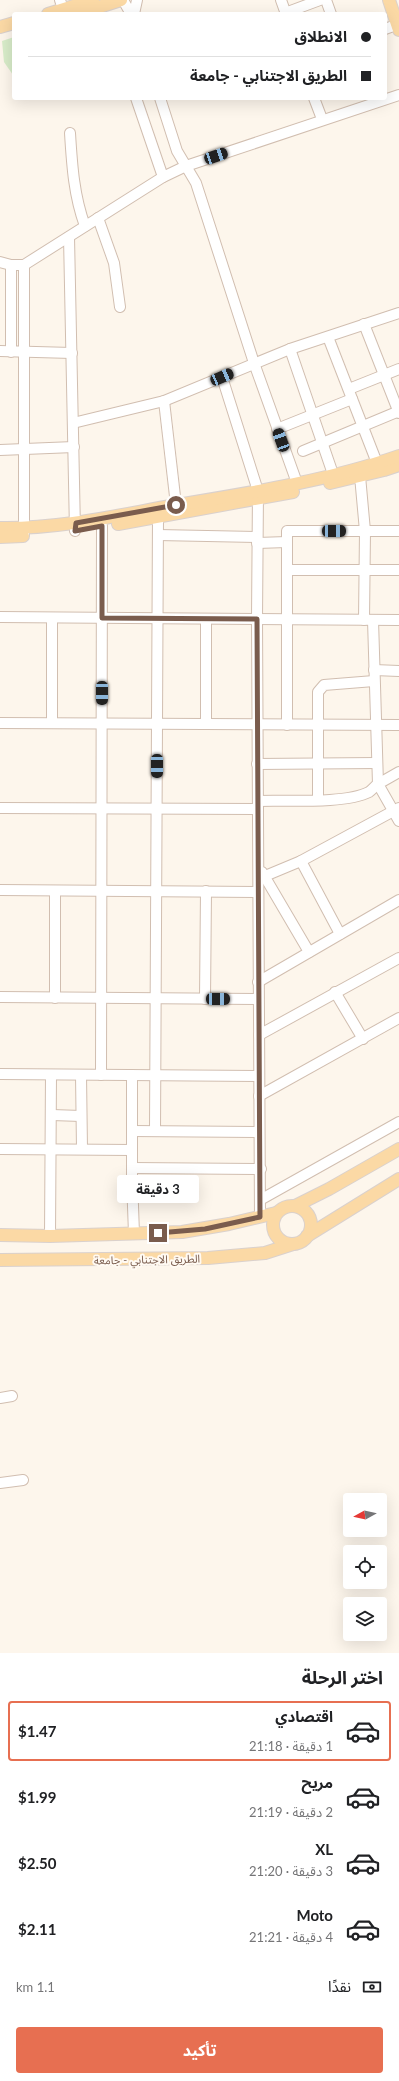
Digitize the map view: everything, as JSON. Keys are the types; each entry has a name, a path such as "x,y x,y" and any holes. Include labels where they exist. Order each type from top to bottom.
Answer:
{"main road":[{"path":"51,12 62,5 93,0"},
{"path":"86,12 122,0"},
{"path":"389,0 398,26"},
{"path":"0,27 12,24"},
{"path":"0,36 12,33"},
{"path":"75,527 176,505 258,495 285,486 298,487 333,474 399,456"},
{"path":"0,537 23,532 102,526 158,517 258,495 360,476 399,465"},
{"path":"0,528 23,532"},
{"path":"399,1149 330,1189 295,1206 281,1208 276,1213 273,1220 275,1234 279,1240 293,1244 301,1242 307,1236 399,1180"},
{"path":"295,1206 308,1214 311,1221 307,1236"},
{"path":"0,1234 50,1236 134,1234 205,1229 276,1213"},
{"name":"الطريق الاجتنابي - جامعة","path":"0,1260 208,1258 265,1253 293,1244"}],"street":[{"path":"122,0 130,12"},
{"path":"134,12 137,0"},
{"path":"281,0 286,12"},
{"path":"289,12 320,0"},
{"path":"326,0 330,12"},
{"path":"387,29 398,26"},
{"path":"387,97 399,94"},
{"path":"137,100 163,177"},
{"path":"161,100 177,151 196,183 254,363 298,487"},
{"path":"315,100 322,119"},
{"path":"0,262 11,265 24,264 163,177 186,166 322,119 361,102"},
{"path":"70,133 75,190 78,206 85,226"},
{"path":"98,218 112,253 120,307"},
{"path":"69,236 75,527"},
{"path":"23,532 24,264"},
{"path":"11,265 11,352"},
{"path":"73,423 164,401 290,349 399,313"},
{"path":"303,452 362,426 399,412 364,324"},
{"path":"328,337 377,463"},
{"path":"290,349 333,474"},
{"path":"0,351 72,353"},
{"path":"349,389 399,369"},
{"path":"222,377 258,495 257,764 259,1132 261,1169 260,1217"},
{"path":"278,429 352,400"},
{"path":"164,401 176,505"},
{"path":"0,450 74,447"},
{"path":"285,486 289,461"},
{"path":"360,476 365,531 364,570 374,670 378,784 396,810 399,821"},
{"path":"155,1132 158,517"},
{"path":"101,1075 102,526"},
{"path":"287,725 289,619 288,531 399,531"},
{"path":"158,536 287,542"},
{"path":"289,570 399,570"},
{"path":"0,618 399,620"},
{"path":"52,618 52,723"},
{"path":"206,619 206,724"},
{"path":"374,670 399,671"},
{"path":"318,799 318,692 320,687 331,684 374,682"},
{"path":"0,723 399,725"},
{"path":"257,764 377,764"},
{"path":"0,808 156,809 258,805 318,799 337,800 355,797 370,792 378,784 399,772"},
{"path":"265,876 301,861 396,810"},
{"path":"301,861 340,934"},
{"path":"258,865 309,952"},
{"path":"0,890 258,892"},
{"path":"55,891 55,998"},
{"path":"205,998 206,892"},
{"path":"258,982 399,900"},
{"path":"259,1035 399,958"},
{"path":"335,992 362,1039"},
{"path":"0,997 258,999"},
{"path":"259,1096 399,1018"},
{"path":"0,1074 259,1076"},
{"path":"50,1236 52,1149 51,1075"},
{"path":"81,1075 82,1149"},
{"path":"132,1075 134,1234"},
{"path":"52,1115 81,1116"},
{"path":"260,1200 399,1122"},
{"path":"132,1131 259,1132"},
{"path":"0,1149 132,1150"},
{"path":"132,1168 261,1169"},
{"path":"0,1398 12,1396"},
{"path":"0,1483 23,1480"}],"green space":[{"path":"12,38 12,74 4,62 2,41"}],"route":[{"path":"158,1233 205,1229 260,1217 261,1169 259,1132 257,619 102,618 102,526 75,531 76,523 176,505"}]}
